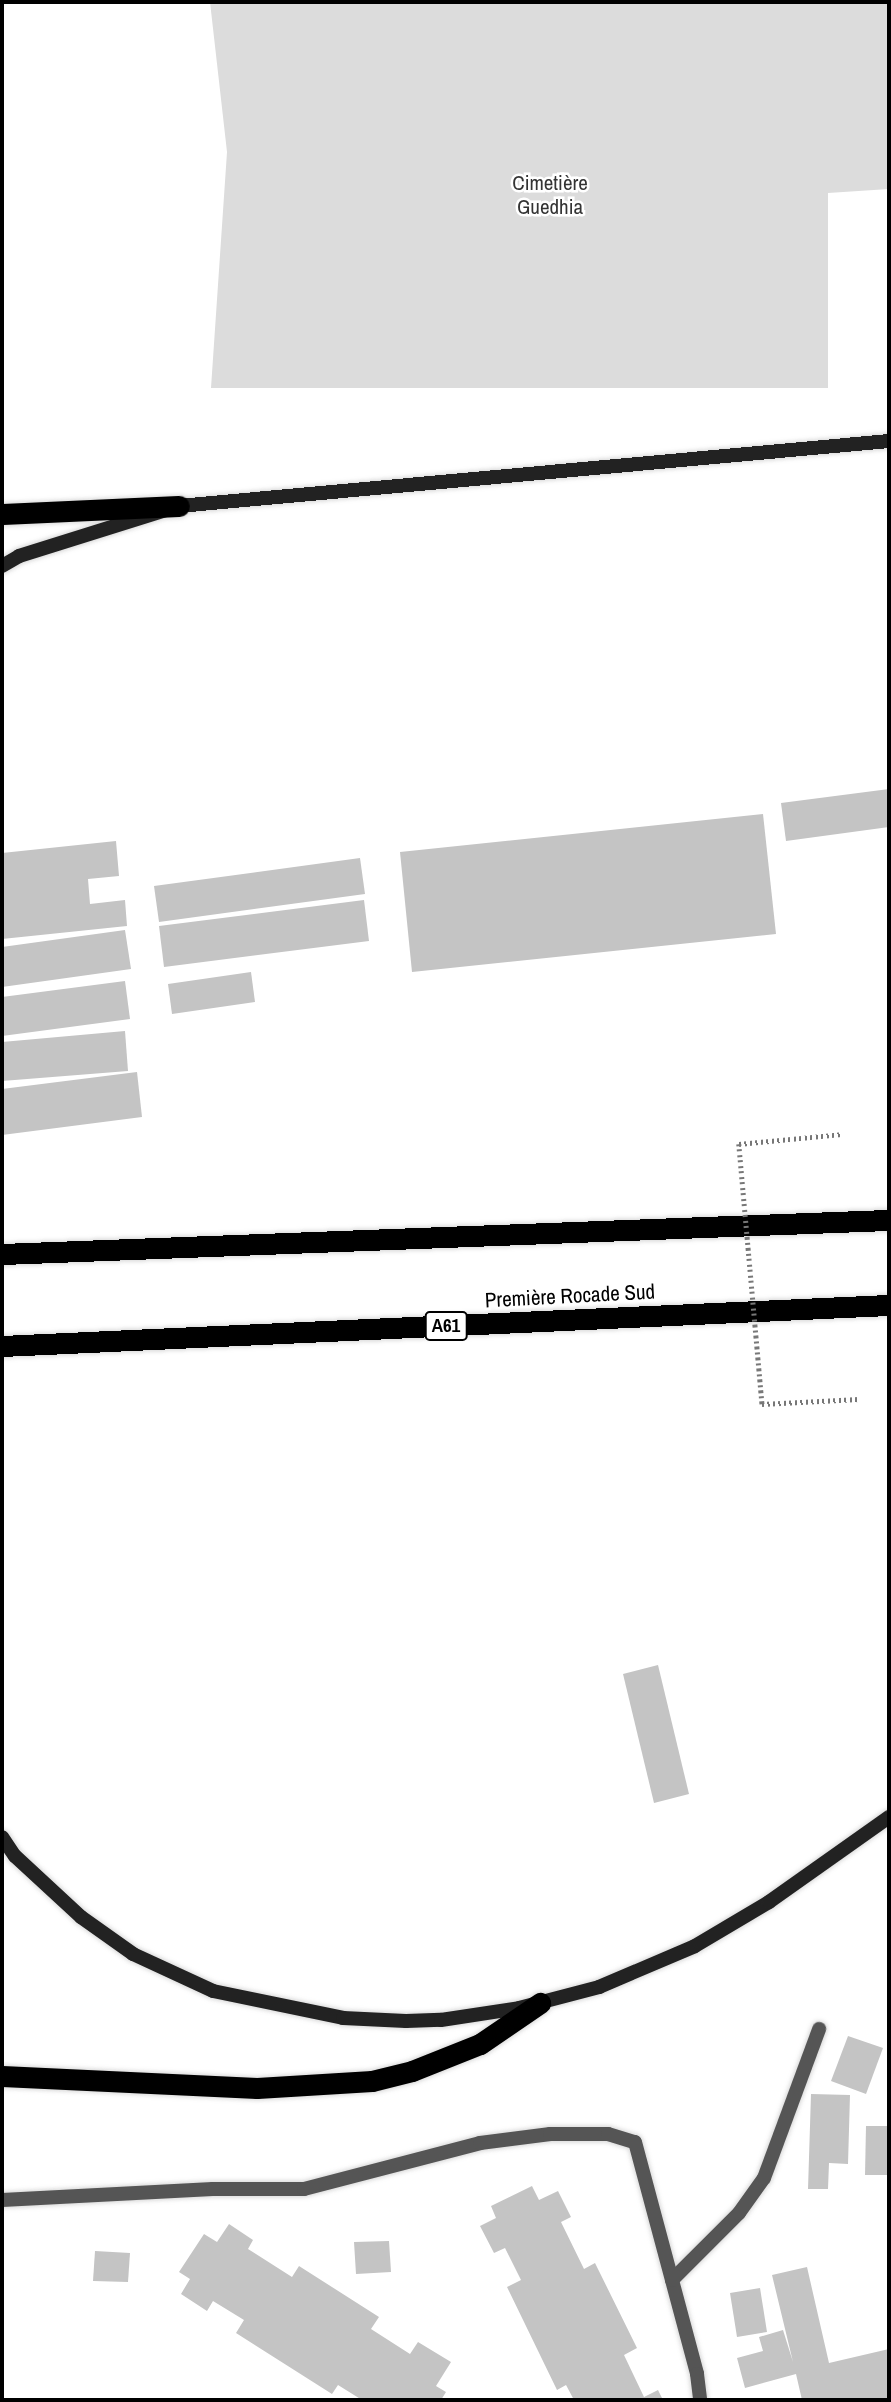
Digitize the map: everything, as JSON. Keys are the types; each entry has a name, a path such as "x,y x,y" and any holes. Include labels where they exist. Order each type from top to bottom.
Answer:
{"highway":[{"path":"2,514 179,506"},
{"path":"2,1254 889,1220"},
{"name":"Première Rocade Sud","path":"2,1346 889,1305"},
{"path":"2,2076 257,2088 372,2081 412,2071 481,2044 540,2003"}],"main road":[{"path":"2,566 19,555 179,506 889,442"},
{"path":"2,1837 15,1856 81,1917 133,1954 213,1991 309,2012 374,2020 441,2020 540,2003 599,1987 695,1946 817,1871 889,1816"}],"street":[{"path":"672,2280 739,2213 764,2178 819,2029"},
{"path":"2,2200 213,2189 304,2189 361,2172 481,2143 550,2134 608,2134 635,2142 697,2374 700,2400"}],"path":[{"path":"842,1134 739,1144 762,1404 859,1399"}],"green space":[{"name":"Cimetière Guedhia","path":"210,2 889,2 889,189 828,193 828,388 211,388 227,152"}],"building":[{"path":"889,789 889,827 786,841 781,803"},
{"path":"763,814 776,934 412,972 400,852"},
{"path":"116,841 119,876 88,879 90,904 125,900 127,926 2,939 2,853"},
{"path":"360,858 365,894 159,922 154,886"},
{"path":"364,900 369,941 164,967 159,926"},
{"path":"125,930 131,969 2,987 2,947"},
{"path":"251,972 255,1002 172,1014 168,984"},
{"path":"125,981 130,1019 2,1036 2,997"},
{"path":"125,1031 128,1071 2,1081 2,1042"},
{"path":"137,1072 142,1117 2,1135 2,1089"},
{"path":"658,1665 689,1794 654,1803 623,1674"},
{"path":"848,2036 883,2048 866,2094 831,2081"},
{"path":"811,2094 850,2095 848,2164 829,2163 828,2189 808,2189"},
{"path":"866,2126 889,2126 889,2175 865,2175"},
{"path":"532,2186 539,2200 558,2191 571,2217 561,2222 584,2269 595,2263 637,2348 624,2355 644,2397 658,2390 663,2400 574,2400 566,2385 557,2390 507,2287 521,2280 505,2248 494,2253 480,2226 496,2218 491,2206"},
{"path":"229,2224 253,2240 248,2249 292,2277 299,2266 379,2317 371,2329 410,2354 418,2342 451,2362 436,2386 446,2392 441,2400 362,2400 338,2385 332,2394 236,2333 244,2320 213,2301 207,2311 181,2294 190,2279 179,2272 204,2234 217,2242"},
{"path":"389,2241 391,2272 356,2274 354,2242"},
{"path":"95,2251 130,2253 128,2282 93,2281"},
{"path":"807,2267 829,2363 889,2349 889,2400 802,2400 796,2374 745,2388 737,2358 763,2351 759,2337 783,2330 793,2362 772,2275"},
{"path":"760,2288 767,2332 737,2337 730,2293"}]}
